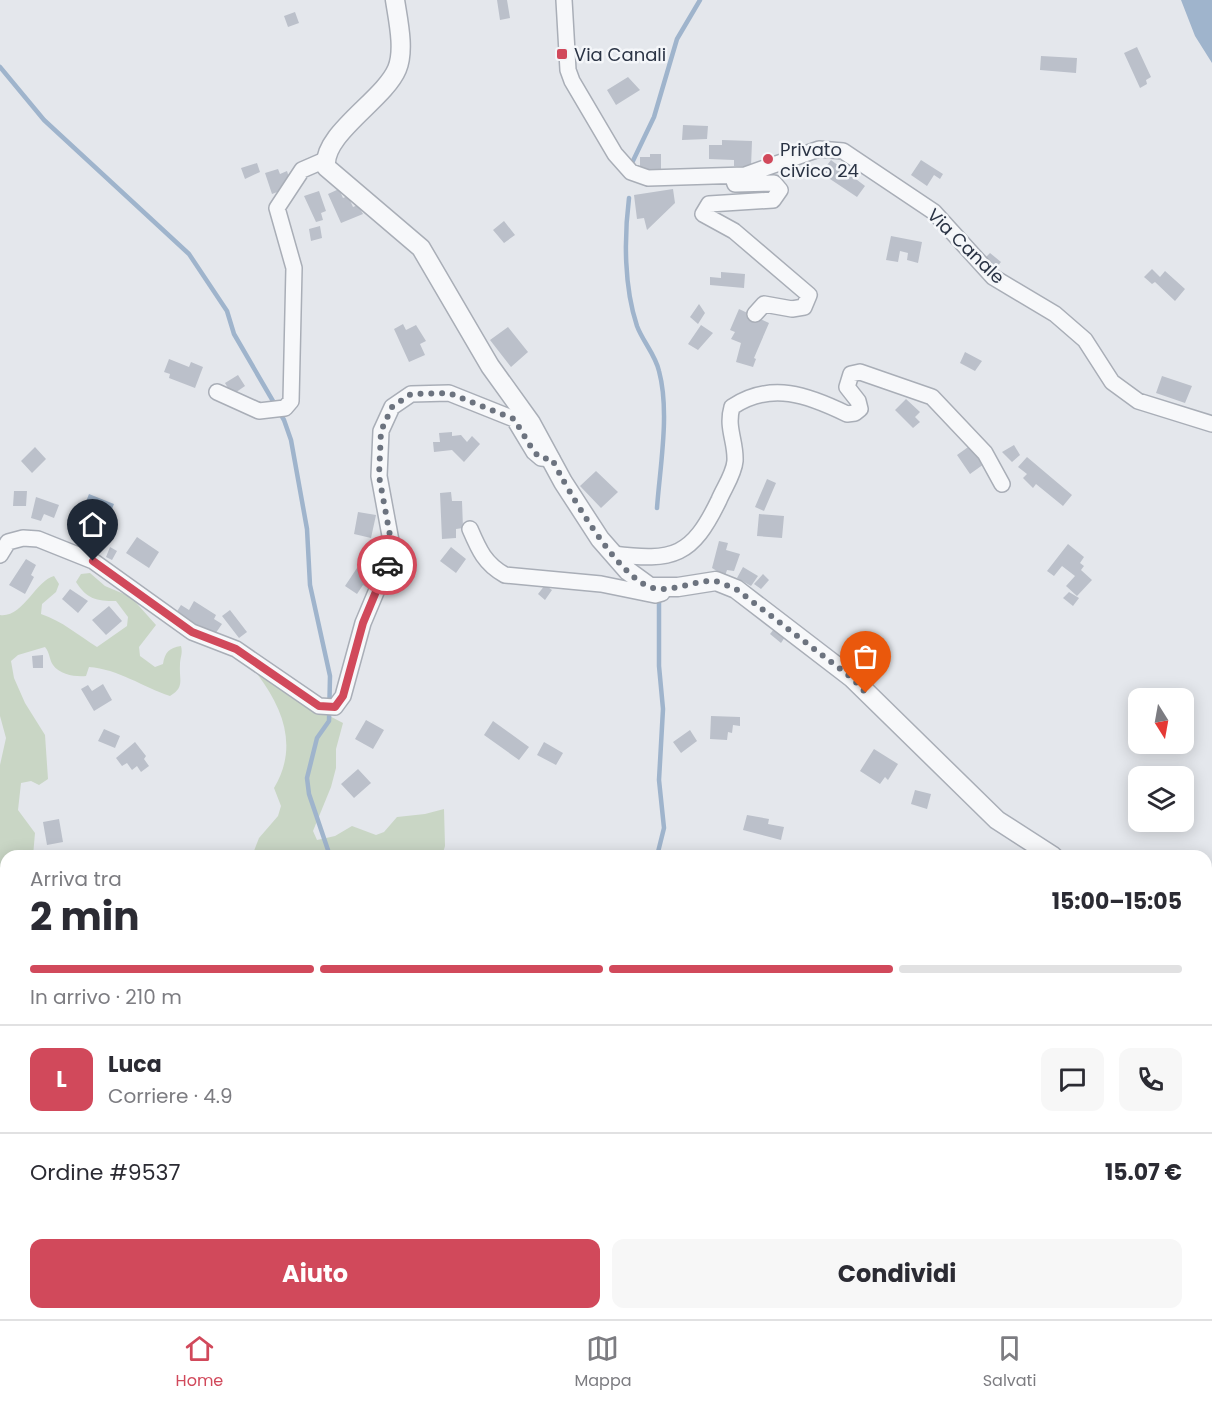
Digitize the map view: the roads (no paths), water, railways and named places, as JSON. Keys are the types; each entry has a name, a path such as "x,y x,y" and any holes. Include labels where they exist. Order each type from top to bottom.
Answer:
{"street":[{"path":"395,0 400,39 398,68 378,95 332,144 326,167 421,248 490,366 531,423 600,539 628,571 650,587 671,587 716,581 736,589 852,678 997,820 1044,850"},
{"name":"Via Canale","path":"564,0 568,70 572,81 615,154 631,172 648,178 665,179 745,175 819,149 843,151 934,212 993,277 1055,314 1085,340 1112,382 1138,401 1212,424"},
{"path":"217,392 259,411 285,408 291,401 294,268 277,208 302,170 326,160"},
{"path":"734,175 735,184 774,183 780,190 773,200 709,204 703,214 734,231 809,295 804,308 792,309 764,304 755,314"},
{"path":"613,554 662,558 693,542 705,529 735,463 728,422 732,407 748,396 766,392 801,395 847,414 855,413 860,409 858,401 848,387 847,379 851,374 860,372 932,397 985,453 1002,484"},
{"path":"0,555 8,542 31,538 93,561 192,632 236,649 319,706 335,707 343,696 363,623 387,566 391,541 379,476 381,431 392,407 411,394 449,393 514,419 534,452 541,458 552,459"},
{"path":"470,529 481,555 493,568 505,575 601,584 655,595 671,587"}],"water":[{"path":"1181,0 1212,0 1212,63 1195,36"},
{"path":"89,494 114,504 110,514 85,504"}],"waterway":[{"path":"631,165 654,117 677,39 700,0"},
{"path":"0,67 44,120 189,254 227,311 234,334 284,420 291,440 307,529 310,585 330,676 329,721 317,738 307,778 309,794 328,850"},
{"path":"629,198 626,229 627,279 637,326 657,365 664,404 657,508"},
{"path":"658,850 664,828 659,780 663,709 659,666 659,602"}],"place":[{"name":"Via Canali","path":"562,54"},
{"name":"Privato civico 24","path":"768,159"}]}
